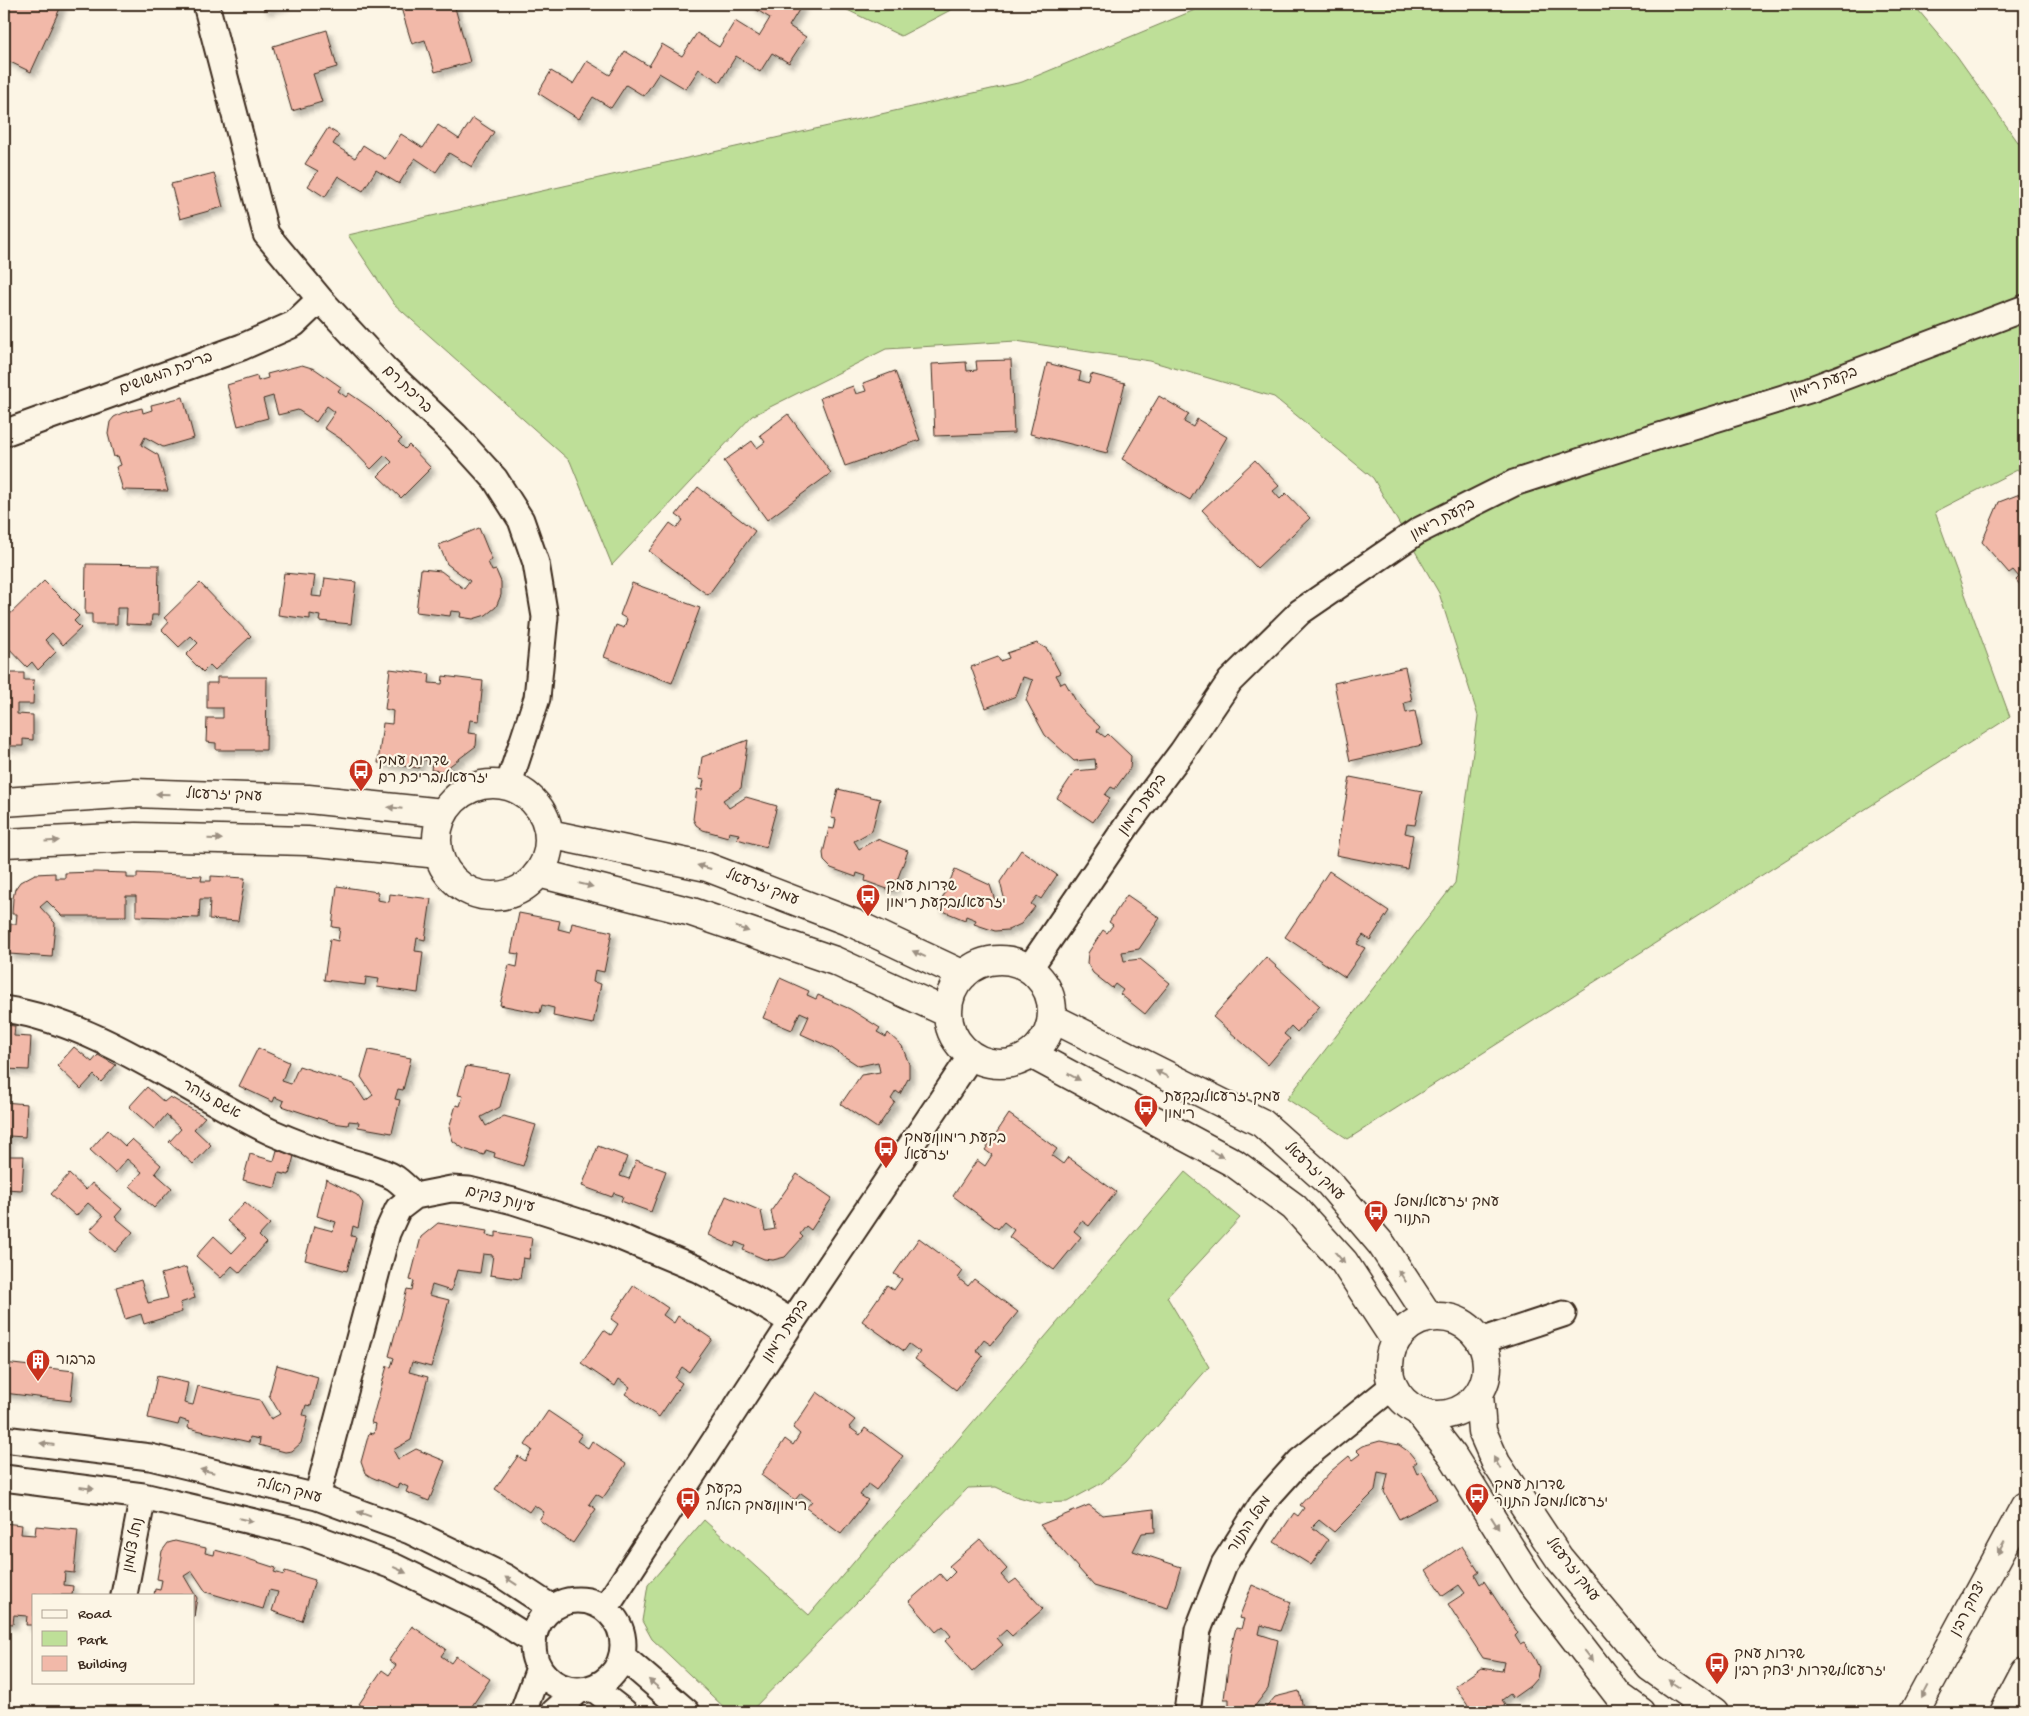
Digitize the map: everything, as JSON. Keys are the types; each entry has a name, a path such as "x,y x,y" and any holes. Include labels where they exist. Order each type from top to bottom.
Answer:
{"main road":[{"path":"493,784 508,786 523,793 536,804 545,818 549,834 547,854 538,873 527,884 514,892 499,896 483,895 468,890 455,881 445,869 439,854 437,834 443,813 452,801 471,789 493,784"},
{"name":"עמק יזרעאל","path":"4,802 134,794 308,799 443,813"},
{"name":"עמק יזרעאל","path":"549,834 707,867 854,923 964,975"},
{"path":"4,843 136,837 288,841 439,854"},
{"path":"538,873 692,912 834,961 948,1014"},
{"path":"995,961 1018,964 1029,969 1047,991 1051,1004 1052,1018 1045,1038 1031,1054 1007,1064 995,1064 971,1056 954,1037 948,1014 952,993 964,975 973,968 995,961"},
{"name":"עמק יזרעאל","path":"1052,1018 1262,1123 1329,1183 1382,1245 1430,1317"},
{"path":"1031,1054 1234,1163 1294,1207 1344,1262 1396,1340"},
{"path":"1442,1316 1459,1321 1474,1331 1481,1341 1486,1354 1488,1368 1485,1382 1479,1394 1467,1407 1451,1414 1430,1414 1418,1411 1408,1405 1399,1396 1389,1374 1388,1362 1396,1340 1410,1325 1430,1317 1442,1316"},
{"name":"עמק יזרעאל","path":"1479,1394 1482,1431 1496,1463 1559,1558 1650,1667 1714,1712"},
{"path":"1418,1411 1452,1455 1532,1583 1619,1696 1641,1712"},
{"name":"יצחק רבין","path":"1914,1712 2025,1506"},
{"path":"2004,1712 2025,1672"}],"street":[{"name":"בריכת רם","path":"206,4 266,234 320,299 386,370 455,435 495,479 521,520 536,563 545,617 537,698 508,786"},
{"name":"בריכת המשושים","path":"4,433 260,339 294,324 320,299"},
{"name":"בקעת רימון","path":"1029,969 1128,824 1182,752 1230,681 1300,612 1418,531 1514,483 1809,390 2025,308"},
{"name":"אגם זוהר","path":"4,1009 24,1012 71,1026 120,1050 218,1105 272,1132 341,1159 380,1171 395,1179 415,1196"},
{"name":"בקעת רימון","path":"605,1609 792,1322 971,1056"},
{"name":"עינות צוקים","path":"415,1196 451,1189 468,1190 513,1201 601,1229 697,1268 792,1322"},
{"path":"317,1497 387,1232 398,1210 415,1196"},
{"path":"1481,1341 1563,1314"},
{"name":"מפל התנור","path":"1187,1712 1198,1630 1224,1564 1264,1501 1300,1461 1393,1386"},
{"name":"עמק האלה","path":"4,1439 150,1457 317,1497 410,1531 505,1577 552,1608"},
{"path":"4,1478 143,1496 306,1534 395,1567 486,1611 533,1641"},
{"name":"נחל צלמון","path":"124,1594 143,1496"},
{"path":"554,1712 586,1689 612,1676 622,1656 624,1643 621,1630 615,1618 595,1603 584,1600 562,1603 552,1608 542,1617 533,1641 534,1653 539,1668 552,1682 561,1687 586,1689 624,1712"},
{"path":"622,1656 687,1712"},
{"path":"523,1712 539,1668"}],"green space":[{"path":"835,4 962,4 901,36"},
{"path":"1209,4 1913,4 1957,56 2025,152 2025,466 1935,512 2010,717 1348,1139 1287,1099 1455,883 1478,716 1439,593 1373,478 1274,397 1150,361 1016,341 886,349 752,416 612,565 570,461 394,304 348,235 1022,82"},
{"path":"1185,1172 1240,1218 1167,1297 1209,1367 1125,1463 1102,1483 1067,1502 1039,1503 1015,1496 996,1487 968,1488 750,1712 729,1712 652,1639 642,1621 648,1585 704,1520 809,1615"}],"building":[{"path":"4,4 62,4 31,72 4,59"},
{"path":"263,4 285,4 264,10"},
{"path":"415,4 454,4 470,62 435,72 425,40 412,44 401,8"},
{"path":"754,4 802,5 789,26 806,37 789,63 772,53 760,72 736,56 720,82 699,69 686,89 659,73 644,96 626,85 611,108 593,97 579,119 538,93 551,71 573,84 587,61 610,75 625,51 649,66 662,44 682,56 697,33 719,47 735,21 759,36 770,18 752,7"},
{"path":"327,30 337,67 313,74 322,102 292,111 273,46"},
{"path":"473,118 494,132 472,167 449,153 436,172 415,158 399,184 376,170 363,191 338,176 325,197 308,186 318,171 305,164 328,128 339,135 333,144 355,158 363,145 385,159 401,134 423,148 438,125 459,139"},
{"path":"214,173 223,207 180,219 171,184"},
{"path":"1011,360 1014,433 935,436 932,364 966,362 967,371 977,370 976,361"},
{"path":"1047,363 1081,372 1079,380 1089,383 1091,374 1125,383 1107,453 1030,434"},
{"path":"302,365 315,369 341,387 338,391 346,397 349,393 372,409 402,439 398,442 405,449 409,445 431,468 401,498 378,476 392,462 385,455 371,469 344,441 324,428 335,412 327,406 316,422 298,410 278,415 273,396 263,399 268,418 238,426 227,385 257,376 258,381 268,378 267,374"},
{"path":"895,371 920,440 845,466 820,398 853,386 856,394 866,391 863,383"},
{"path":"1159,396 1189,414 1184,422 1193,427 1197,419 1227,437 1190,500 1122,459"},
{"path":"183,397 194,438 163,447 145,437 141,445 158,455 168,491 123,490 116,467 121,465 118,456 114,457 108,434 110,422 114,417 122,413 142,408 143,413 152,410 151,405"},
{"path":"788,414 831,473 767,520 724,461 752,441 757,448 765,442 760,435"},
{"path":"1255,460 1279,486 1273,491 1280,499 1286,493 1310,518 1257,568 1202,510"},
{"path":"698,487 755,531 708,595 649,551 670,523 677,528 683,520 676,515"},
{"path":"2025,492 2025,591 2016,580 2019,577 2013,570 2009,573 1982,542 1999,502"},
{"path":"479,528 492,560 488,562 492,571 496,570 501,582 501,595 496,607 486,615 473,619 460,617 461,612 451,611 450,616 416,612 421,569 441,571 464,589 470,581 447,564 439,545"},
{"path":"86,564 159,565 158,615 152,615 151,625 126,624 127,608 117,608 117,624 92,624 92,614 85,614"},
{"path":"284,573 315,576 312,596 322,597 325,578 356,582 351,624 319,621 320,616 310,614 310,619 278,615"},
{"path":"44,581 79,616 74,621 81,628 63,645 52,633 45,640 56,652 38,670 32,662 27,667 4,643 4,620"},
{"path":"200,583 251,636 215,670 210,665 203,672 186,655 198,643 191,636 179,647 162,630 169,622 164,618"},
{"path":"632,583 700,608 672,683 604,657 616,625 624,628 627,619 620,615"},
{"path":"1037,643 1047,649 1060,673 1056,675 1061,684 1065,682 1080,708 1100,727 1097,731 1105,737 1108,734 1131,756 1130,768 1115,789 1111,787 1105,795 1110,798 1093,822 1057,798 1075,771 1096,769 1095,759 1074,761 1045,735 1026,700 1033,680 1023,677 1016,696 986,708 971,667 998,657 1000,661 1009,658 1007,653"},
{"path":"1405,667 1412,701 1404,703 1406,713 1415,711 1422,745 1350,761 1334,683"},
{"path":"390,669 430,674 429,683 442,684 443,676 483,681 479,721 470,720 468,733 477,734 476,746 443,771 431,770 432,761 420,759 419,768 378,763 383,723 392,724 393,711 385,709"},
{"path":"4,673 24,673 24,680 34,680 33,704 17,704 17,714 33,715 33,740 23,739 23,746 4,746"},
{"path":"217,677 267,677 266,750 216,750 216,743 206,742 207,718 223,718 223,708 207,708 207,683 217,683"},
{"path":"748,740 741,788 723,800 729,808 746,797 777,806 766,847 737,839 739,834 729,832 728,837 703,830 696,825 693,819 697,789 702,790 704,780 699,779 702,757"},
{"path":"1350,777 1422,791 1415,825 1407,824 1405,833 1413,835 1407,869 1336,855"},
{"path":"838,789 880,799 872,831 854,841 859,849 877,839 908,851 893,891 865,881 866,876 857,873 856,877 831,868 824,861 823,853 829,828 834,829 836,819 831,818"},
{"path":"1021,850 1057,875 1041,899 1037,896 1031,904 1035,907 1021,924 1008,930 995,931 974,924 976,920 966,916 965,920 938,909 955,869 990,885 996,904 1005,901 1000,882"},
{"path":"1329,871 1389,911 1370,940 1363,935 1357,944 1365,948 1345,977 1285,937"},
{"path":"55,873 55,878 65,878 65,873 127,873 127,878 137,878 137,873 202,876 201,881 211,881 211,876 245,878 238,921 209,919 210,899 200,899 199,918 136,916 136,896 126,896 126,916 62,916 47,901 40,907 55,923 52,957 9,954 11,924 16,924 17,914 12,914 13,898 15,889 20,882 35,874"},
{"path":"337,886 378,892 377,900 389,902 390,894 431,899 425,940 417,938 415,951 423,952 418,993 377,987 379,979 366,977 365,985 324,980 330,939 338,941 340,928 332,927"},
{"path":"1127,895 1160,918 1139,949 1122,952 1124,961 1140,959 1170,983 1145,1014 1120,994 1123,990 1115,984 1112,988 1093,973 1087,963 1088,953 1103,930 1107,933 1113,925 1109,922"},
{"path":"519,913 560,921 558,929 570,932 572,923 612,932 604,972 595,970 593,982 601,984 593,1024 553,1016 554,1008 542,1005 540,1013 500,1005 509,965 517,967 519,954 511,953"},
{"path":"1266,957 1320,1006 1297,1032 1291,1026 1284,1034 1290,1039 1268,1065 1213,1017"},
{"path":"780,978 809,991 807,995 816,999 818,995 850,1009 880,1028 877,1032 886,1037 888,1033 902,1046 909,1064 909,1077 900,1094 896,1091 891,1099 895,1102 877,1128 841,1104 861,1075 880,1072 878,1062 859,1066 830,1047 801,1034 809,1016 800,1012 792,1030 763,1018"},
{"path":"4,1025 15,1026 14,1036 31,1037 29,1070 4,1069"},
{"path":"74,1047 92,1062 98,1055 116,1065 101,1082 94,1075 81,1089 57,1066"},
{"path":"258,1048 289,1062 282,1081 291,1084 299,1066 354,1084 365,1101 373,1095 361,1077 369,1050 411,1058 403,1090 398,1089 395,1099 400,1100 392,1133 358,1127 359,1122 349,1121 348,1125 333,1123 282,1106 284,1101 275,1097 273,1102 239,1086"},
{"path":"466,1066 509,1073 500,1107 481,1117 486,1126 504,1116 536,1125 523,1166 494,1157 495,1153 486,1150 484,1155 464,1149 453,1141 449,1128 456,1105 460,1106 463,1096 458,1095"},
{"path":"147,1087 164,1102 170,1097 205,1117 194,1129 211,1145 193,1164 169,1142 181,1129 166,1115 154,1129 129,1107"},
{"path":"4,1102 27,1104 25,1137 9,1136 7,1156 24,1156 22,1190 4,1189"},
{"path":"1009,1114 1057,1149 1052,1156 1063,1164 1068,1157 1116,1192 1089,1226 1082,1221 1074,1231 1081,1237 1054,1270 1009,1237 1014,1230 1004,1222 998,1229 953,1196 977,1160 985,1166 992,1155 985,1150"},
{"path":"108,1130 125,1146 132,1139 161,1165 155,1173 172,1188 154,1208 130,1186 142,1172 127,1159 115,1173 90,1150"},
{"path":"598,1146 627,1157 620,1176 629,1179 636,1160 666,1171 651,1212 621,1201 623,1196 614,1193 612,1197 582,1186"},
{"path":"277,1150 294,1156 289,1175 279,1173 275,1188 243,1180 250,1154 274,1161"},
{"path":"69,1174 86,1190 92,1183 122,1209 115,1217 133,1232 115,1252 90,1230 103,1216 88,1203 76,1216 51,1194"},
{"path":"797,1174 832,1198 811,1230 806,1226 800,1234 803,1237 785,1257 773,1260 764,1259 743,1250 745,1246 736,1242 734,1247 709,1235 726,1196 761,1211 765,1231 775,1229 771,1211"},
{"path":"326,1179 357,1195 363,1203 358,1228 353,1226 351,1236 356,1237 347,1271 305,1260 314,1226 333,1231 336,1222 317,1216"},
{"path":"245,1202 270,1224 259,1236 266,1243 240,1273 232,1266 221,1278 196,1256 214,1236 232,1253 246,1238 227,1221"},
{"path":"438,1223 487,1231 486,1235 496,1237 496,1232 532,1238 529,1259 523,1258 520,1279 490,1275 493,1255 483,1254 480,1273 457,1270 451,1291 432,1285 429,1295 449,1300 431,1367 412,1362 409,1372 428,1377 411,1440 393,1450 398,1459 416,1449 445,1461 429,1501 406,1492 408,1487 399,1483 397,1488 371,1477 365,1473 361,1462 369,1433 374,1434 376,1424 371,1423 387,1366 391,1367 394,1358 389,1356 407,1289 412,1290 414,1281 410,1280 421,1237"},
{"path":"919,1238 963,1271 958,1278 968,1286 974,1279 1018,1312 991,1345 984,1340 976,1351 983,1356 956,1390 915,1359 920,1352 909,1344 904,1351 862,1321 887,1285 894,1290 902,1279 894,1274"},
{"path":"186,1267 195,1298 180,1303 182,1312 144,1324 141,1314 125,1319 116,1287 141,1280 148,1303 168,1298 161,1274"},
{"path":"634,1285 668,1308 663,1315 674,1323 678,1316 712,1339 689,1372 682,1367 675,1378 682,1383 659,1417 625,1394 630,1387 619,1379 615,1386 581,1363 604,1330 611,1335 618,1324 611,1319"},
{"name":"ברבור","path":"4,1363 74,1371 71,1401 4,1393"},
{"path":"277,1365 318,1377 311,1406 306,1405 303,1415 308,1416 301,1443 292,1451 285,1452 259,1445 260,1439 250,1437 249,1442 188,1428 189,1422 180,1419 178,1425 148,1418 157,1376 188,1383 184,1403 193,1405 198,1386 260,1400 271,1419 280,1414 269,1395"},
{"path":"817,1392 855,1420 849,1427 860,1435 865,1428 903,1456 876,1490 868,1484 860,1495 868,1500 841,1534 806,1508 812,1501 801,1493 795,1500 761,1475 785,1439 793,1445 800,1434 793,1428"},
{"path":"548,1411 582,1434 577,1441 588,1448 592,1441 626,1464 603,1498 596,1494 589,1504 596,1509 573,1543 539,1520 544,1512 534,1505 529,1512 495,1489 518,1456 525,1461 532,1450 525,1445"},
{"path":"1380,1441 1399,1445 1409,1452 1417,1462 1413,1465 1417,1474 1422,1471 1437,1499 1399,1519 1384,1492 1388,1474 1378,1472 1375,1491 1334,1532 1319,1520 1312,1527 1328,1540 1311,1565 1274,1542 1294,1513 1298,1516 1304,1508 1300,1505 1331,1471 1349,1456 1352,1460 1360,1454 1356,1450 1362,1446"},
{"path":"1089,1505 1102,1515 1154,1509 1155,1532 1142,1533 1133,1551 1181,1567 1168,1608 1094,1586 1040,1525"},
{"path":"4,1523 22,1525 21,1534 35,1535 36,1526 78,1530 74,1573 65,1572 64,1585 73,1586 72,1594 32,1594 32,1625 26,1625 27,1616 14,1615 13,1624 4,1623"},
{"path":"980,1539 1007,1569 1001,1575 1009,1584 1016,1579 1043,1609 1012,1636 1006,1630 997,1638 1003,1645 972,1672 945,1641 951,1636 943,1626 936,1632 909,1601 940,1574 946,1581 955,1572 949,1566"},
{"path":"175,1541 206,1548 205,1553 214,1555 215,1550 276,1568 274,1572 284,1575 285,1571 315,1580 302,1621 272,1611 278,1592 269,1590 263,1609 206,1592 192,1571 184,1576 195,1594 154,1594 155,1589 160,1590 162,1580 157,1579 162,1551 168,1543"},
{"path":"1462,1546 1479,1572 1475,1575 1480,1584 1484,1581 1518,1633 1515,1636 1520,1644 1524,1642 1539,1668 1537,1678 1530,1686 1513,1698 1510,1694 1502,1700 1505,1704 1493,1712 1473,1712 1455,1686 1481,1668 1502,1671 1504,1662 1483,1658 1448,1604 1465,1593 1459,1585 1443,1596 1426,1570"},
{"path":"1252,1585 1291,1602 1280,1631 1261,1625 1259,1634 1278,1640 1268,1689 1251,1711 1253,1712 1223,1712 1223,1708 1229,1709 1229,1699 1224,1699 1230,1651 1236,1628 1241,1629 1244,1619 1239,1618"},
{"path":"195,1595 197,1598 195,1611"},
{"path":"412,1626 446,1649 441,1656 451,1663 456,1656 490,1679 468,1712 460,1708 457,1712 371,1712 359,1704 382,1670 389,1675 396,1665 389,1660"},
{"path":"1299,1691 1304,1712 1262,1712 1275,1697"}],"place":[{"name":"שדרות עמק יזרעאל/בריכת רם","path":"361,792"},
{"name":"שדרות עמק יזרעאל/בקעת רימון","path":"868,917"},
{"name":"עמק יזרעאל/בקעת רימון","path":"1146,1128"},
{"name":"בקעת רימון/עמק יזרעאל","path":"886,1169"},
{"name":"עמק יזרעאל/מפל התנור","path":"1376,1233"},
{"name":"ברבור","path":"38,1382"},
{"name":"שדרות עמק יזרעאל/מפל התנור","path":"1477,1516"},
{"name":"בקעת רימון/עמק האלה","path":"688,1520"},
{"name":"שדרות עמק יזרעאל/שדרות יצחק רבין","path":"1717,1685"}]}
